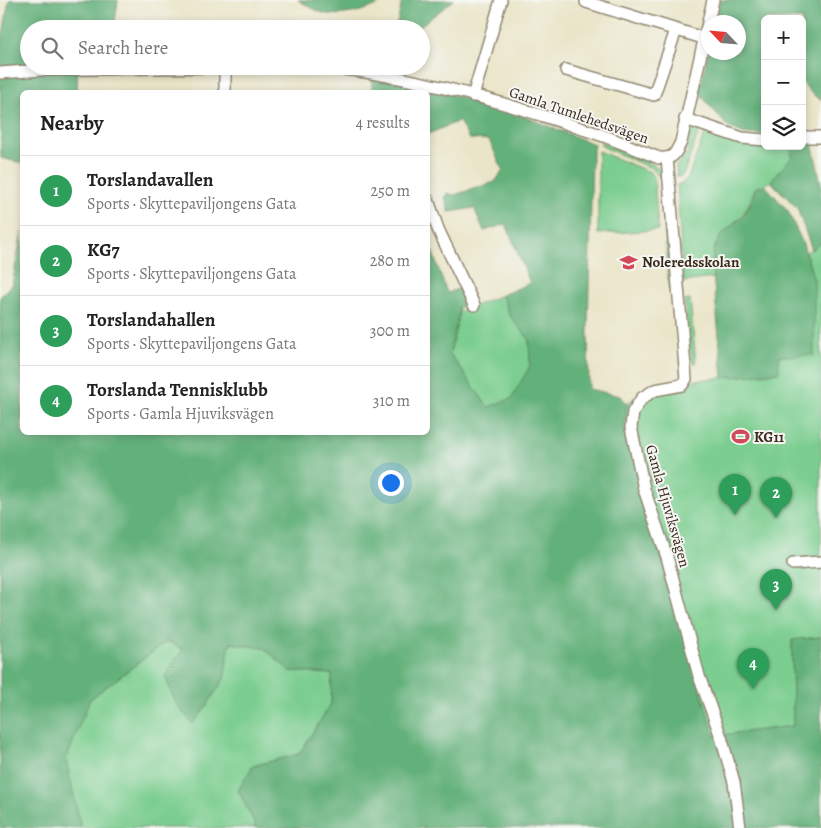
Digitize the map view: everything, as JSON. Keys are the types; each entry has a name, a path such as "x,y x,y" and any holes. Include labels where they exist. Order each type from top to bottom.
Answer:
{"street":[{"path":"472,96 501,0"},
{"path":"708,15 712,0"},
{"path":"586,2 701,37"},
{"path":"566,70 654,95 676,30"},
{"path":"667,158 676,152 681,142 701,47"},
{"path":"0,73 20,71"},
{"path":"225,75 225,90"},
{"name":"Gamla Tumlehedsvägen","path":"383,75 472,96 600,135 658,158 667,158"},
{"path":"411,90 413,81"},
{"path":"685,119 742,138 761,140"},
{"path":"806,137 821,137"},
{"name":"Gamla Hjuviksvägen","path":"667,158 686,379 682,385 655,390 642,398 633,412 631,427 644,489 667,556 699,676 721,737 734,782 740,828"},
{"path":"430,206 438,229 474,305"},
{"path":"793,564 821,562"}],"green space":[{"path":"9,0 118,0 115,20 20,20 20,75 78,75 77,90 20,90 20,163 1,158 0,51"},
{"path":"298,0 384,0 365,10 333,15 320,12"},
{"path":"402,0 454,0 428,20 398,20"},
{"path":"720,0 821,0 821,100 806,87 806,15 761,15 761,134 745,134 728,127 699,93 706,60 746,60 746,15 717,15"},
{"path":"372,76 461,97 510,111 594,144 592,156 588,331 589,389 620,396 627,404 624,429 714,736 793,726 792,640 821,637 821,828 254,828 255,824 238,790 253,766 299,754 331,704 332,674 290,671 264,648 230,643 224,679 193,724 176,704 165,676 183,649 167,641 90,699 66,760 81,828 0,828 0,297 12,285 20,243 20,435 430,435 430,245 447,293 462,289 466,298 464,304 458,309 459,312 450,354 488,407 511,399 530,366 529,339 510,316 502,295 530,283 506,224 484,231 474,208 449,212 445,197 447,193 454,195 495,182 503,170 489,140 469,139 459,121 430,133 430,90 372,90"},
{"path":"694,128 699,128 699,132 684,173 682,176 677,177 676,166 688,152 690,132"},
{"path":"704,130 746,145 761,145 761,150 795,150 784,195 770,181 765,185 755,188 745,211 724,232 718,241 713,256 713,278 683,282 677,185 683,183 688,177 705,133"},
{"path":"600,142 657,167 661,171 663,178 660,178 653,169 603,147"},
{"path":"812,142 821,184 821,242 812,250 797,208 771,180 792,157 791,150 806,150 806,143"},
{"path":"598,151 650,172 654,176 658,230 598,234"},
{"path":"765,185 788,211 803,244 814,280 814,355 779,356 779,372 723,378 712,264 714,249 721,235 744,215 752,201 755,188"},
{"path":"662,187 664,187 674,288 669,289"},
{"path":"821,242 821,637 792,640 793,726 714,736 624,428 627,404 647,387 677,382 778,372 778,356 814,280 805,253"},
{"path":"502,295 510,316 529,339 531,366 511,399 488,407 450,354 459,312"},
{"path":"690,300 696,363 692,363 684,301"},
{"path":"167,641 183,649 192,723 206,707 224,679 230,643 264,648 290,671 332,674 331,704 299,754 253,766 239,790 255,824 254,828 81,828 65,760 90,699"}],"place":[{"name":"Noleredsskolan","path":"628,262"},
{"name":"KG11","path":"740,437"},
{"name":"Torslandavallen","path":"735,515"},
{"name":"KG7","path":"776,518"},
{"name":"Torslandahallen","path":"776,610"},
{"name":"Torslanda Tennisklubb","path":"753,689"}]}
